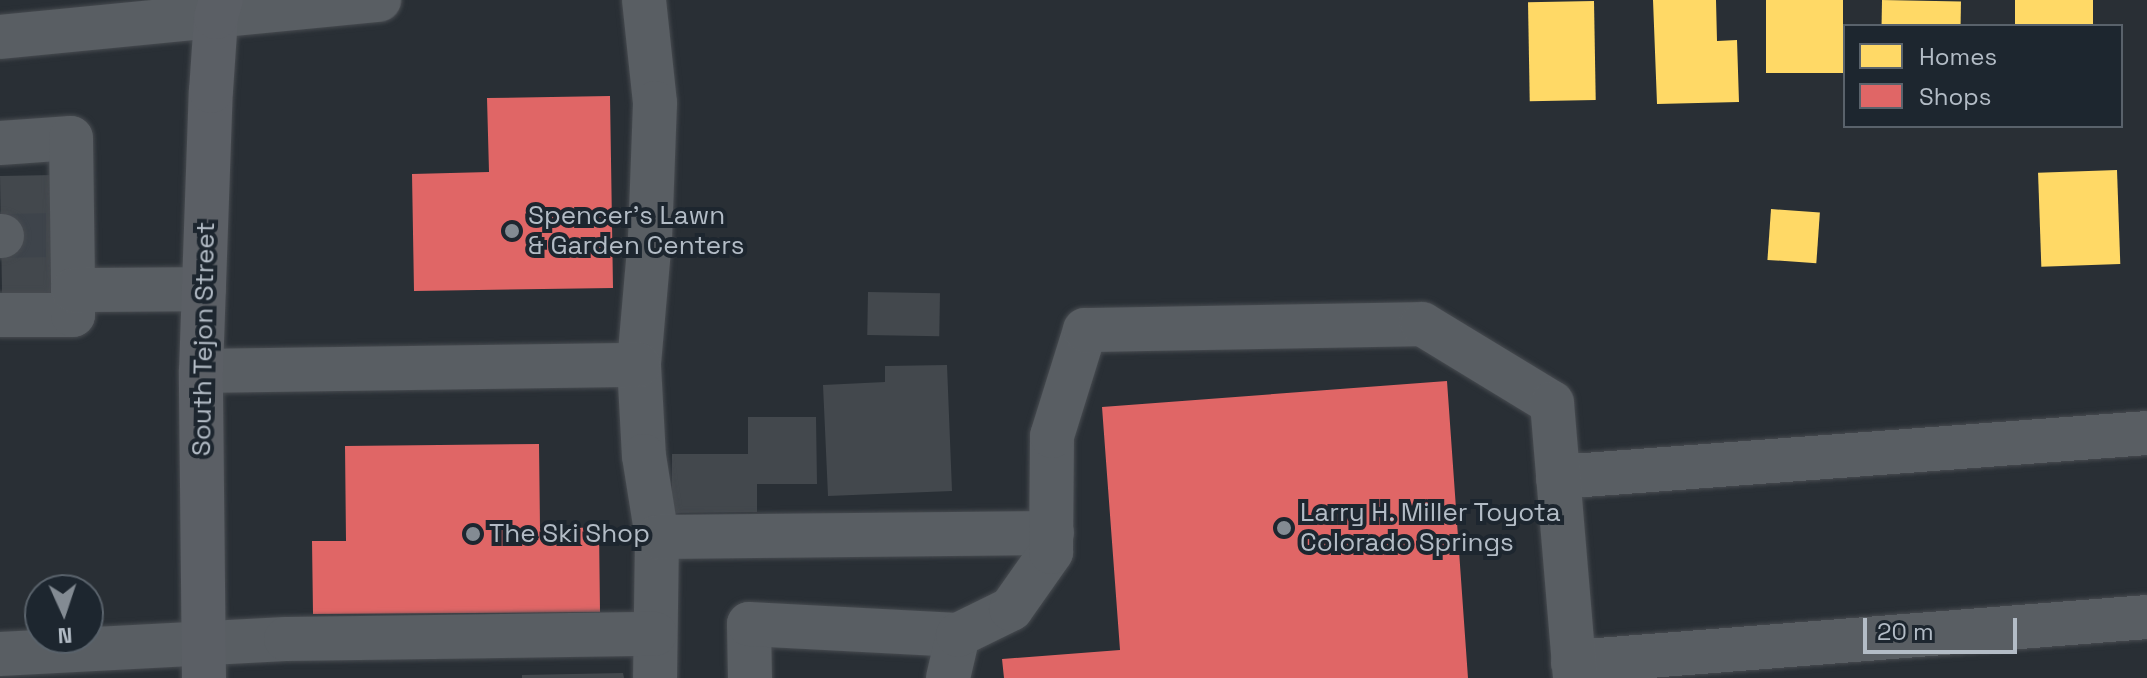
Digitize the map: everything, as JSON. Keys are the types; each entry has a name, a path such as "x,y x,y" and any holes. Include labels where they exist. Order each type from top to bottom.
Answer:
{"main road":[{"name":"South Tejon Street","path":"204,661 201,371 218,9"}],"street":[{"path":"0,37 218,9 379,0"},
{"path":"644,0 655,103 650,238 639,365 644,456 657,537 655,678"},
{"path":"0,143 71,138 64,235 73,290 73,315 0,315"},
{"path":"73,290 204,289"},
{"path":"750,678 749,624 958,635 1011,609 1051,552 1052,436 1085,330 1422,324 1552,403 1574,670 2147,617"},
{"path":"201,371 639,365"},
{"path":"1558,477 2147,433"},
{"path":"657,537 1052,533"},
{"path":"0,654 204,661 655,634"},
{"path":"948,678 958,635"}],"building: Homes":[{"path":"1653,0 1716,0 1717,41 1737,40 1739,102 1657,104"},
{"path":"1766,0 1843,0 1843,73 1766,73"},
{"path":"1882,0 1961,1 1961,24 1882,24"},
{"path":"2015,0 2093,0 2093,24 2015,24"},
{"path":"1594,1 1596,100 1530,101 1528,2"},
{"path":"2117,170 2120,264 2041,267 2038,173"},
{"path":"1771,209 1820,212 1816,263 1767,260"}],"building: Shops":[{"name":"Spencer’s Lawn & Garden Centers","path":"610,96 613,288 414,291 412,174 489,172 487,98"},
{"name":"Larry H. Miller Toyota Colorado Springs","path":"1447,381 1468,678 1004,678 1002,659 1120,650 1102,407"},
{"name":"The Ski Shop","path":"539,444 540,527 599,528 600,612 313,614 312,541 346,541 345,446"}],"building: Other":[{"path":"54,175 56,296 2,297 0,176"},
{"path":"868,292 940,293 939,336 867,335"},
{"path":"947,365 952,491 828,496 823,385 885,382 885,366"},
{"path":"748,417 816,417 817,484 757,484 757,512 672,513 672,454 748,454"},
{"path":"623,673 624,678 522,678 522,675"}],"tunnel":[{"path":"2,236 55,235"}],"place":[{"name":"Spencer’s Lawn & Garden Centers","path":"512,231"},
{"name":"Larry H. Miller Toyota Colorado Springs","path":"1284,528"},
{"name":"The Ski Shop","path":"473,534"}]}
